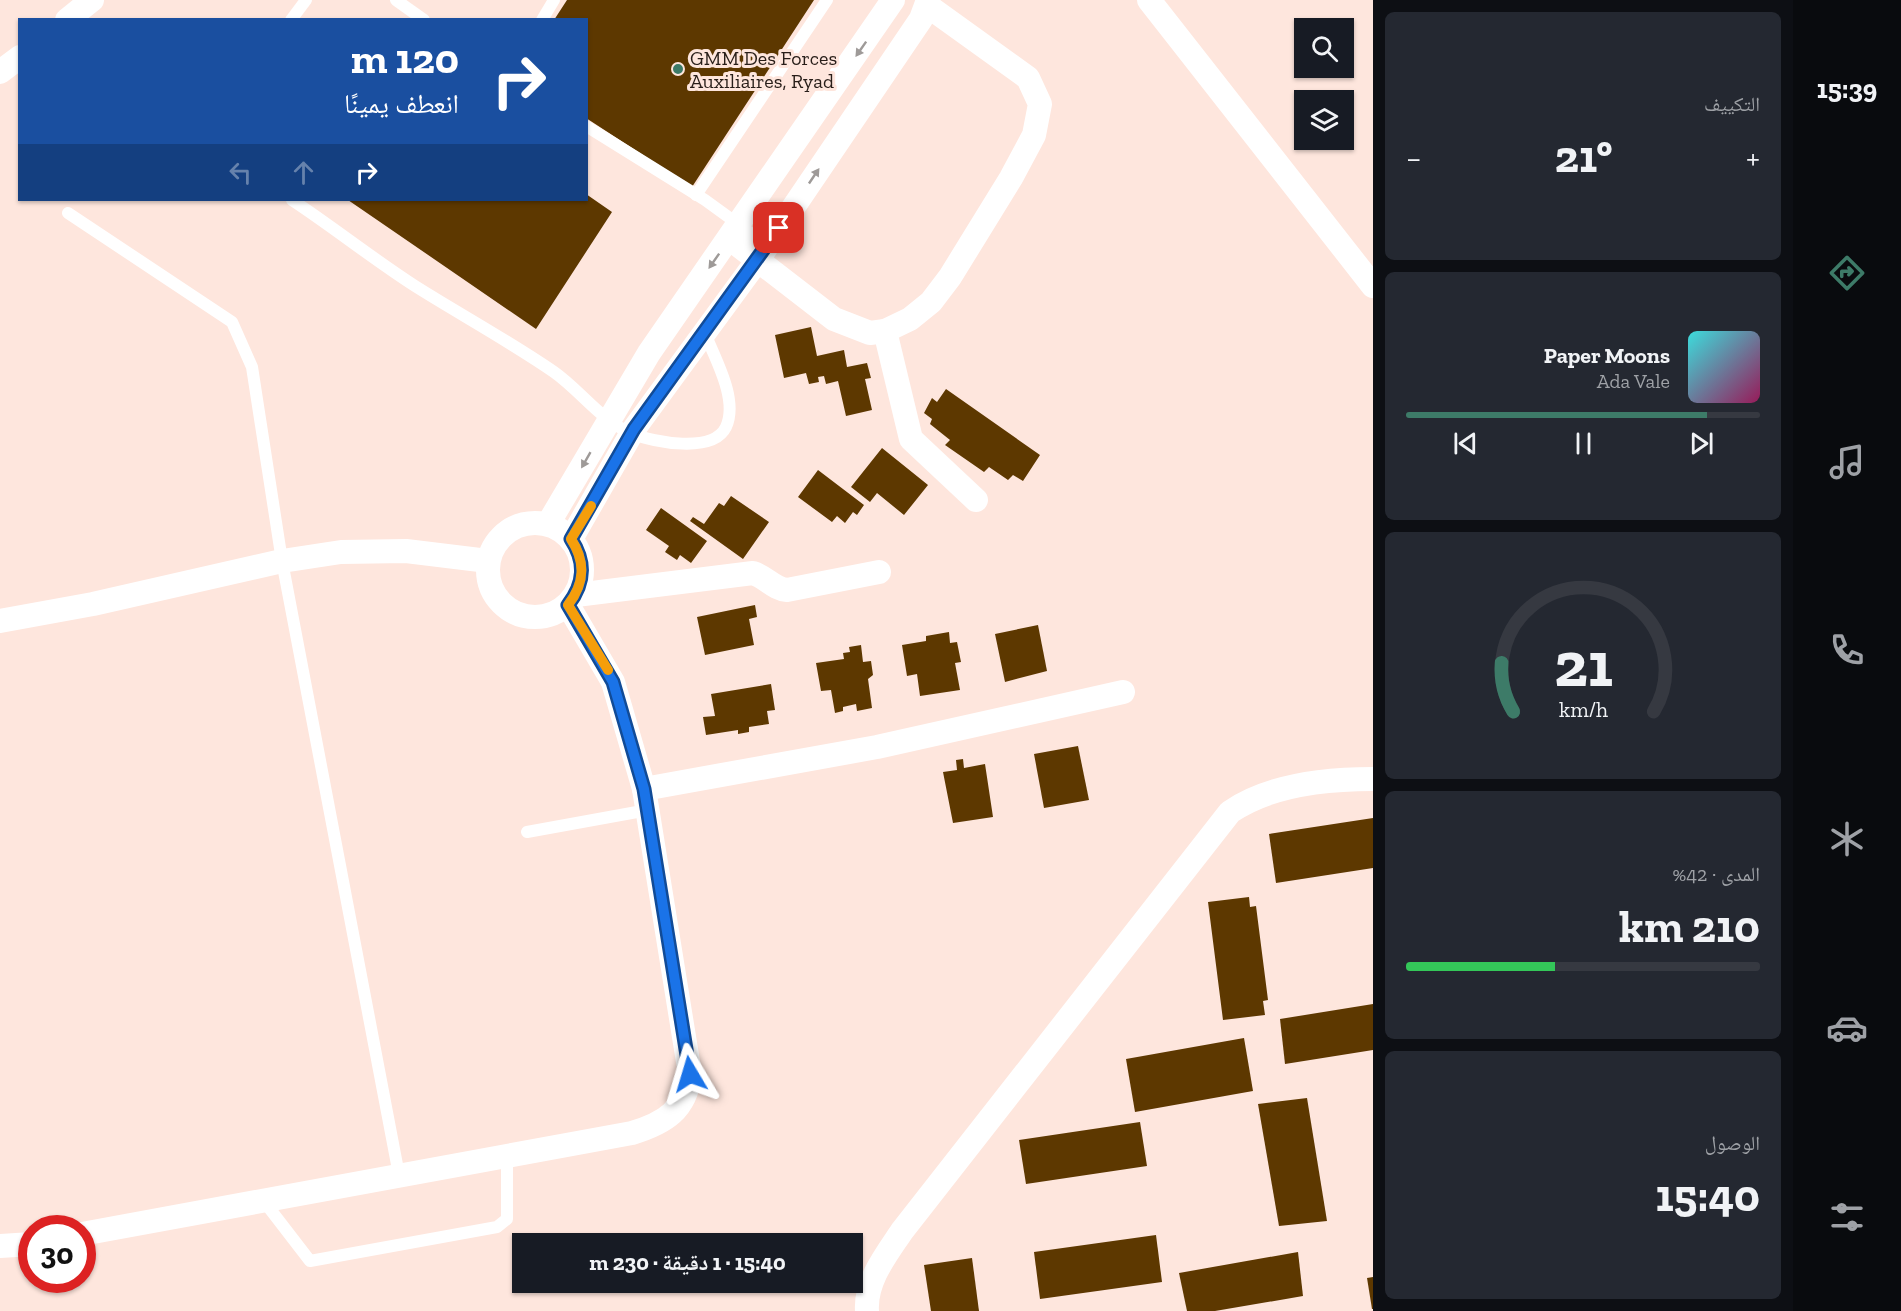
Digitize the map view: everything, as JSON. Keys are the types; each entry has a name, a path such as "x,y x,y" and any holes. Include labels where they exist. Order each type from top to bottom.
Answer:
{"street":[{"path":"70,18 92,0"},
{"path":"548,524 649,353 893,0"},
{"path":"571,539 631,434 704,330 762,253 928,3 1028,78 1040,104 1034,135 1011,178 950,277 931,302 910,318 885,331 870,333 834,319 762,253 734,231"},
{"path":"1157,3 1373,286"},
{"path":"0,72 18,58"},
{"path":"885,331 911,439 976,500"},
{"path":"96,1231 632,1133 654,1126 674,1115 684,1100 690,1074 646,800 613,682 572,600 583,566 579,552 561,529 548,524 528,522 510,529 495,543 488,561 489,585 502,605 523,617 547,617 572,600 753,573 763,576 781,590 787,590 879,572"},
{"path":"0,621 282,561 341,552 406,551 488,561"},
{"path":"646,800 1123,692"},
{"path":"867,1311 866,1300 877,1269 902,1232 1230,812 1246,801 1279,790 1320,782 1373,779"},
{"path":"0,1246 18,1245"}],"lane":[{"path":"292,18 306,0"},
{"path":"396,0 421,18"},
{"path":"543,18 554,0"},
{"path":"696,195 827,0"},
{"path":"588,127 696,195 734,231"},
{"path":"293,201 413,285 556,373 609,420 631,434 671,444 691,443 720,435 726,426 730,406 704,330"},
{"path":"68,213 232,322 252,367 282,561 399,1174"},
{"path":"527,832 646,800"},
{"path":"263,1200 310,1261 497,1227 507,1219 507,1155"}],"building":[{"name":"GMM Des Forces Auxiliaires, Ryad","path":"567,0 814,0 692,187 588,119 588,18 555,18"},
{"path":"588,195 612,212 536,329 349,201 588,201"},
{"path":"811,327 817,356 844,350 847,367 867,363 871,378 865,379 872,410 846,416 838,381 826,384 824,376 818,377 819,382 809,384 806,373 784,378 775,335"},
{"path":"946,389 1040,455 1023,481 1013,475 1008,480 989,467 984,472 945,445 950,440 930,424 932,419 924,413 932,398 937,402"},
{"path":"882,448 928,485 904,515 877,493 870,502 851,487"},
{"path":"818,470 864,505 857,515 853,512 845,523 837,516 832,522 798,497"},
{"path":"731,496 769,522 743,559 690,521 693,517 704,524 719,503 724,506"},
{"path":"661,508 707,541 691,563 680,555 677,560 665,552 669,546 646,530"},
{"path":"755,605 757,617 749,619 754,645 705,655 697,617"},
{"path":"1038,625 1047,671 1005,682 995,634"},
{"path":"949,632 950,643 957,642 961,662 955,663 960,690 920,696 917,674 907,676 902,645 926,641 926,636"},
{"path":"861,645 863,662 871,661 873,675 868,679 872,708 857,711 856,704 843,707 843,711 835,713 831,690 821,691 816,663 844,659 843,653 850,652 849,647"},
{"path":"771,684 775,710 767,711 769,724 749,727 749,732 738,734 738,730 706,735 703,717 715,716 711,694"},
{"path":"1078,746 1089,800 1044,808 1034,754"},
{"path":"963,759 964,768 985,764 993,817 953,823 943,772 957,770 956,760"},
{"path":"1373,818 1373,868 1276,883 1269,834"},
{"path":"1249,897 1250,907 1256,906 1268,1000 1263,1001 1265,1015 1223,1020 1208,902"},
{"path":"1373,1004 1373,1050 1285,1064 1280,1019"},
{"path":"1244,1038 1253,1091 1135,1112 1126,1059"},
{"path":"1307,1098 1327,1221 1279,1226 1258,1104"},
{"path":"1140,1122 1147,1166 1026,1184 1019,1140"},
{"path":"1156,1235 1162,1282 1040,1299 1034,1252"},
{"path":"1298,1252 1303,1296 1215,1311 1187,1311 1179,1273"},
{"path":"972,1258 979,1311 931,1311 924,1265"},
{"path":"1373,1277 1373,1309 1372,1309 1367,1278"}],"slow traffic":[{"path":"591,506 571,539 579,552 583,566 576,595 568,605 608,670"}],"place":[{"name":"GMM Des Forces Auxiliaires, Ryad","path":"678,69"}],"route":[{"path":"690,1074 644,789 625,715 608,670 568,605 576,595 583,566 579,552 571,539 634,429 660,390 779,228"}]}
